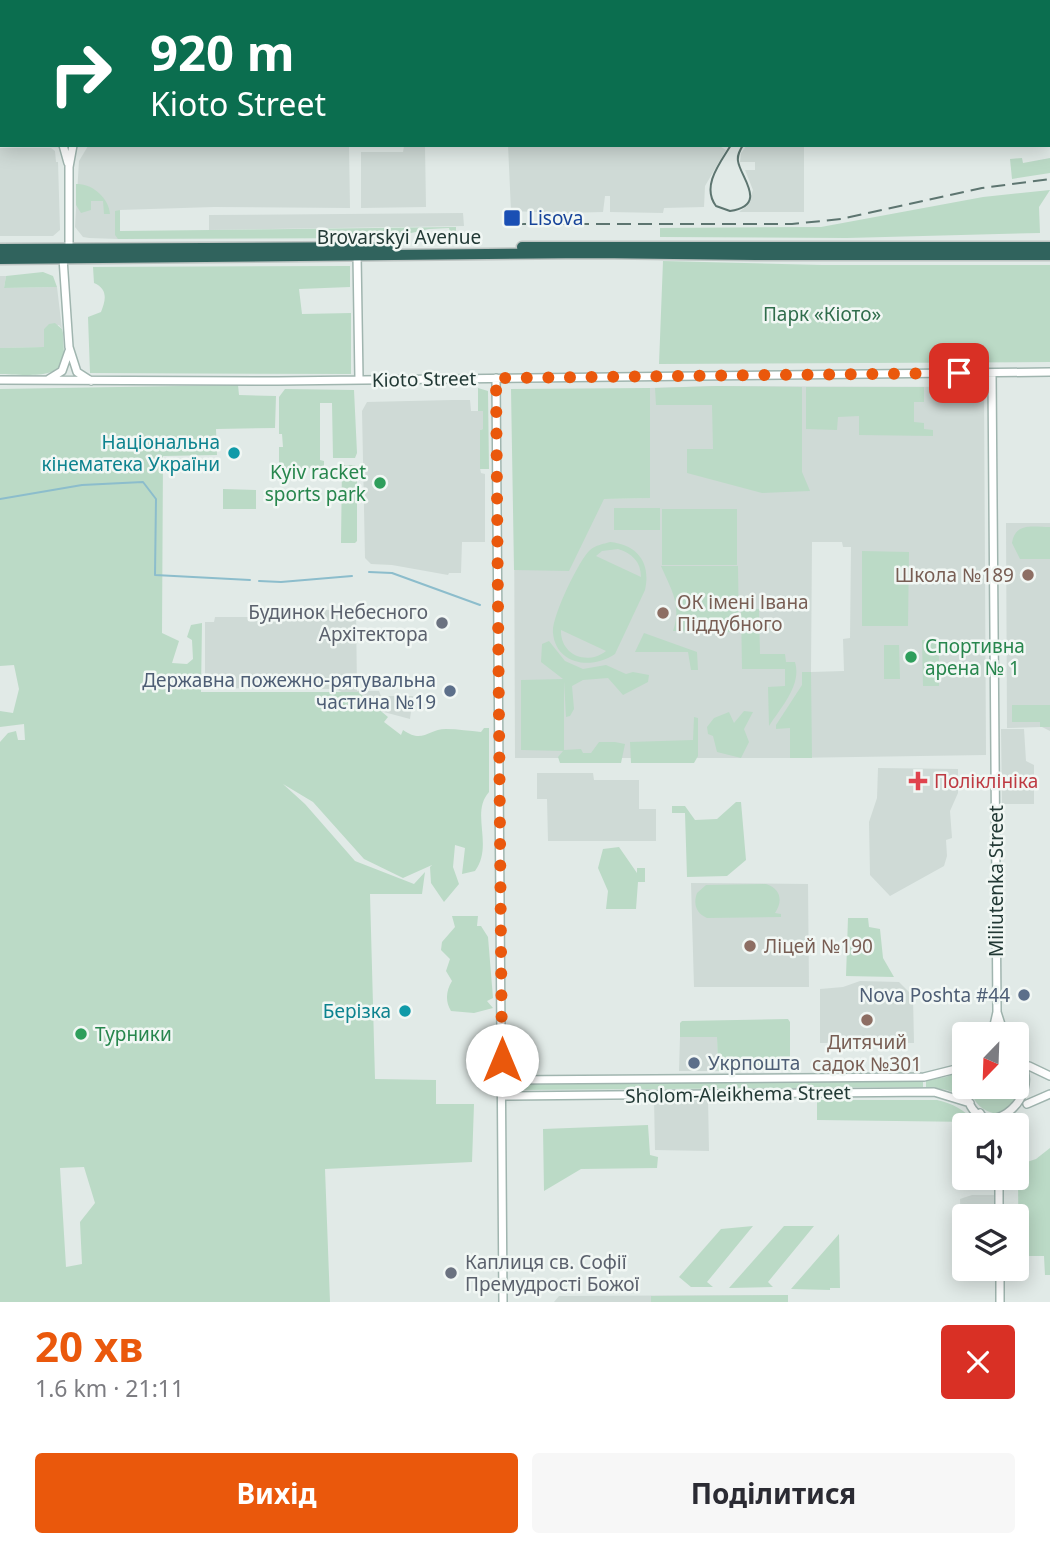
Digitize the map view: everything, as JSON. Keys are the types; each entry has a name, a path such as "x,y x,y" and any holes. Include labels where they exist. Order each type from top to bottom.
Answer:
{"highway":[{"name":"Brovarskyi Avenue","path":"0,259 66,253 1050,247"},
{"name":"Brovarskyi Avenue","path":"0,249 66,253 1050,255"}],"street":[{"path":"64,147 69,167"},
{"path":"69,346 62,376 69,382 76,378 69,346 66,253 69,167 73,147"},
{"path":"357,254 359,379"},
{"path":"0,380 46,380 70,366 91,381"},
{"name":"Kioto Street","path":"46,380 69,382 1050,372"},
{"name":"Miliutenka Street","path":"992,373 997,1012 995,1022"},
{"path":"496,378 503,1302"},
{"name":"Miliutenka Street","path":"997,1012 1000,1022"},
{"path":"1029,1065 1050,1076"},
{"name":"Sholom-Aleikhema Street","path":"502,1080 924,1077 952,1070"},
{"path":"1029,1074 1033,1084 1029,1097"},
{"name":"Sholom-Aleikhema Street","path":"503,1096 934,1092 970,1103"},
{"path":"1017,1113 1027,1104 1050,1094"},
{"path":"969,1099 979,1113"},
{"path":"1027,1104 1028,1099"},
{"path":"1000,1281 1000,1302"}],"shaded area":[{"path":"87,147 349,147 350,208 214,207 119,210 118,239 83,237 75,227 79,161"},
{"path":"404,147 425,147 426,207 361,208 361,152 403,152"},
{"path":"508,147 721,147 726,150 705,186 704,207 664,208 663,213 610,212 610,196 605,196 603,212 511,211"},
{"path":"746,147 804,147 804,212 739,212 747,206 753,190 745,170 755,170 755,162 740,162 741,153"},
{"path":"0,148 51,148 55,151 58,162 60,230 53,236 0,236"},
{"path":"463,213 464,226 209,230 209,215"},
{"path":"0,276 6,276 4,288 57,287 62,329 59,325 44,329 45,347 0,348"},
{"path":"984,387 986,755 515,758 514,500 649,498 650,388","holes":["812,542 842,542 843,547 851,547 850,638 843,639 844,671 811,672"]},
{"path":"470,400 471,411 483,411 480,468 481,473 485,474 485,542 462,542 461,573 448,575 371,564 365,558 362,411 367,402"},
{"path":"1006,523 1050,523 1050,731 1042,727 1007,728"},
{"path":"356,609 357,691 379,691 381,696 413,696 410,719 375,711 336,689 205,688 205,622 214,622 215,617 323,617 324,610"},
{"path":"1001,729 1024,729 1026,761 1034,765 1034,804 1002,804"},
{"path":"878,768 958,769 958,793 950,811 952,838 946,840 947,856 944,866 890,896 870,875 869,822 877,798"},
{"path":"537,773 593,773 594,780 639,780 639,809 656,809 656,841 548,841 547,799 537,799"},
{"name":"Ліцей №190","path":"691,883 808,884 809,987 694,987"},
{"name":"Дитячий садок №301","path":"860,981 899,982 913,996 914,1043 820,1043 820,989 843,987"},
{"path":"680,1037 717,1037 718,1071 679,1071"},
{"path":"708,1097 709,1151 655,1150 654,1098"},
{"path":"972,1195 995,1195 995,1204 960,1204 960,1199"},
{"path":"788,1295 788,1302 554,1302 559,1296"}],"green space":[{"path":"1022,158 1023,163 1050,158 1050,173 1012,179 1010,159"},
{"path":"76,184 88,186 99,193 107,202 110,214 104,214 103,201 91,201 91,210 81,213 76,205"},
{"path":"1050,190 1039,207 1040,233 847,238 660,237 660,228 821,227 983,197"},
{"path":"120,210 120,231 456,227 456,236 451,236 449,228 429,229 389,238 118,239 115,235 115,211"},
{"name":"Парк «Кіото»","path":"663,261 822,265 1050,265 1050,362 659,364"},
{"path":"350,266 350,287 299,289 302,314 351,313 351,374 90,373 88,317 101,312 105,299 102,288 94,283 93,267"},
{"path":"43,272 53,276 57,287 4,288 6,276"},
{"path":"55,323 63,333 64,359 59,368 35,375 0,374 0,348 44,347 44,329"},
{"path":"238,385 239,395 276,396 275,428 216,429 217,455 163,456 162,633 179,641 172,663 187,664 193,659 192,640 187,637 191,625 202,623 201,692 358,692 388,717 384,722 401,735 403,730 421,736 440,730 481,732 484,728 489,728 489,792 481,810 483,851 475,871 462,874 465,848 455,845 453,867 459,884 444,902 431,883 432,865 403,878 364,859 313,802 283,784 305,804 355,861 414,884 425,872 422,894 370,894 375,1079 436,1080 436,1104 474,1104 472,1162 325,1169 330,1302 0,1302 0,742 8,733 16,731 18,740 25,740 24,724 0,727 0,711 13,713 19,689 14,665 0,666 0,389","holes":["84,1167 95,1203 80,1222 82,1264 66,1267 60,1168"]},
{"path":"802,387 802,472 810,491 762,493 687,473 687,449 713,449 712,405 656,405 655,388"},
{"path":"806,387 924,387 924,402 914,402 914,422 924,423 924,429 933,430 933,436 859,435 859,416 838,417 837,430 806,429"},
{"path":"478,388 488,391 489,469 480,469 483,411 478,411"},
{"path":"650,388 650,498 604,499 569,571 514,570 511,389"},
{"path":"285,389 354,390 355,458 333,458 332,403 320,403 320,460 324,461 324,468 279,469 279,447 283,447 282,434 279,434 279,397"},
{"path":"342,465 355,465 357,468 355,543 341,543"},
{"path":"223,489 256,490 256,509 223,509"},
{"path":"614,508 660,508 660,530 614,530"},
{"path":"662,509 737,509 737,565 662,565"},
{"path":"1026,527 1050,527 1050,559 1020,559 1012,543 1017,532"},
{"path":"610,542 628,547 640,557 646,572 645,590 615,654 596,662 576,662 561,652 556,644 553,633 556,615 585,556 592,548","holes":["618,549 635,559 641,577 596,556 602,551","561,630 606,651 591,658 576,656 565,646"]},
{"path":"862,551 909,552 908,626 862,626"},
{"path":"661,566 738,566 739,632 673,631 676,605"},
{"path":"741,609 759,609 760,654 785,654 786,662 795,662 796,679 793,687 769,726 768,687 785,686 785,669 742,669"},
{"path":"644,633 697,652 698,670 691,670 688,652 635,652"},
{"path":"922,640 939,640 939,686 923,686"},
{"path":"549,641 565,661 583,669 606,665 626,674 633,672 649,675 648,682 623,695 608,678 583,680 572,686 574,709 570,716 566,717 564,681 564,750 581,749 583,753 591,753 599,742 625,744 621,763 560,763 558,757 563,751 521,750 521,680 563,679 541,662 542,644"},
{"path":"884,645 899,645 900,679 884,679"},
{"path":"802,672 811,672 812,758 790,758 790,728 776,729 776,725 802,685"},
{"path":"1012,705 1050,705 1050,727 1040,727 1040,722 1012,722"},
{"path":"744,711 753,712 744,729 749,742 741,758 717,752 713,736 708,734 707,727 714,718 729,712 734,723"},
{"path":"694,717 698,718 698,756 694,763 631,763 630,742 693,740"},
{"path":"736,802 741,802 746,860 727,876 687,877 685,813 672,813 672,806 685,806 695,820 717,819"},
{"path":"619,847 637,873 637,868 645,868 645,882 638,882 636,909 606,909 608,891 598,868 603,849"},
{"path":"766,884 778,892 780,900 775,913 781,914 781,917 707,918 696,908 697,893 706,885"},
{"path":"452,916 478,916 477,926 481,926 488,937 493,998 487,1001 493,1008 474,1013 451,1011 449,1007 447,996 452,981 446,971 450,959 441,950 442,942 455,927"},
{"path":"848,918 868,918 869,927 880,929 883,958 894,977 846,976"},
{"path":"788,1019 790,1071 718,1071 717,1037 680,1037 682,1021"},
{"path":"952,1074 952,1092 926,1087 926,1080"},
{"path":"923,1081 923,1087 515,1090 517,1083"},
{"path":"974,1099 1023,1099 1020,1105 1001,1113 979,1106"},
{"path":"817,1100 937,1100 966,1113 952,1113 952,1122 817,1120"},
{"path":"648,1125 650,1155 658,1157 657,1168 581,1169 544,1191 543,1129"},
{"path":"1050,1148 1050,1275 1045,1275 1044,1256 1029,1256 1029,1204 1018,1204 1018,1190 1029,1190 1029,1161"},
{"path":"753,1226 707,1282 713,1287 691,1287 679,1277 721,1229"},
{"path":"784,1226 814,1226 768,1282 773,1287 729,1288"},
{"path":"839,1234 840,1288 791,1289"},
{"path":"788,1295 788,1302 651,1302 651,1296"}],"waterway":[{"path":"0,499 82,485 143,482 156,499 155,575 250,580"},
{"path":"369,572 392,573 480,605"},
{"path":"259,581 281,582 352,576"}],"tram line":[{"path":"730,147 717,167 710,191 716,206 730,211 742,208 750,197 738,161 742,147"}],"railway":[{"path":"512,224 792,224 841,219 982,188 1050,179"}],"place":[{"name":"Lisova","path":"512,218"},
{"name":"Національна кінематека України","path":"234,453"},
{"name":"Kyiv racket sports park","path":"380,483"},
{"name":"Школа №189","path":"1028,575"},
{"name":"ОК імені Івана Піддубного","path":"663,613"},
{"name":"Будинок Небесного Архітектора","path":"442,623"},
{"name":"Спортивна арена № 1","path":"911,657"},
{"name":"Державна пожежно-рятувальна частина №19","path":"450,691"},
{"name":"Поліклініка","path":"918,781"},
{"name":"Ліцей №190","path":"750,946"},
{"name":"Nova Poshta #44","path":"1024,995"},
{"name":"Берізка","path":"405,1011"},
{"name":"Дитячий садок №301","path":"867,1020"},
{"name":"Турники","path":"81,1034"},
{"name":"Укрпошта","path":"694,1063"},
{"name":"Каплиця св. Софії Премудрості Божої","path":"451,1273"}],"route":[{"path":"502,1060 496,378 959,373"}]}
